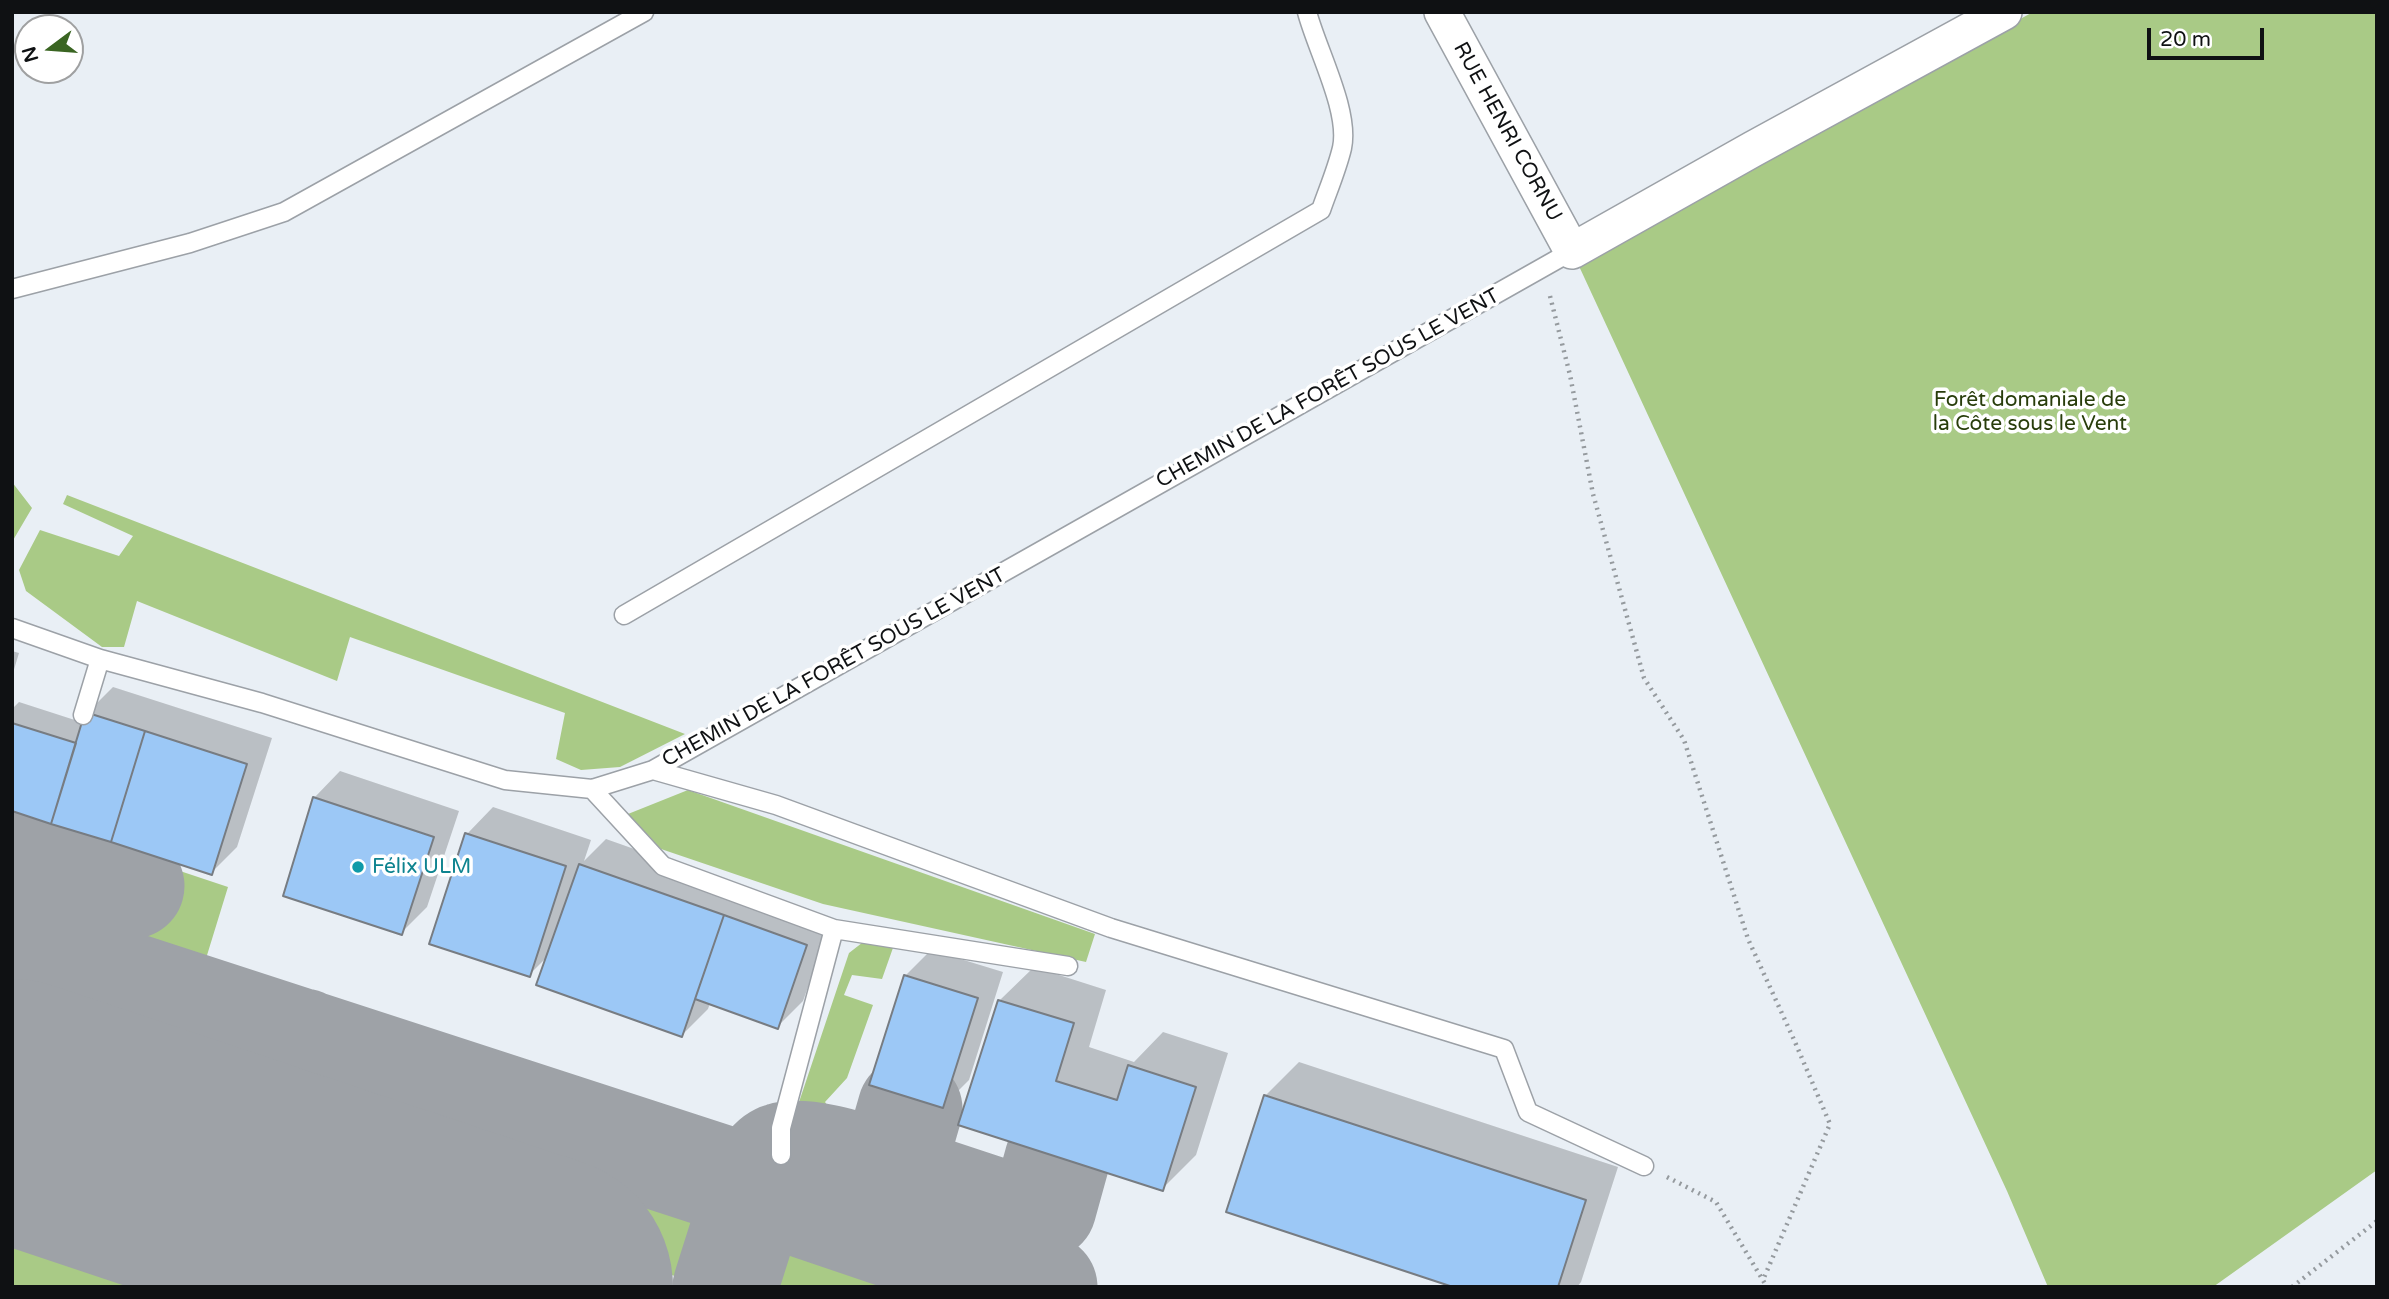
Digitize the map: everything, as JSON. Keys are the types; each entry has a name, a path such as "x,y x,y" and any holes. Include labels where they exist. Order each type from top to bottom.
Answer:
{"street":[{"name":"RUE HENRI CORNU","path":"1442,12 1557,259"},
{"name":"CHEMIN DE LA FORÊT SOUS LE VENT","path":"1557,259 2004,12"}],"lane":[{"path":"12,289 190,243 285,212 644,12"},
{"path":"624,615 1321,210 1343,146 1341,109 1314,40 1307,12"},
{"name":"CHEMIN DE LA FORÊT SOUS LE VENT","path":"592,789 653,770 1557,259"},
{"path":"12,628 100,659 262,702 505,780 592,789 663,866 834,929 1068,966"},
{"path":"83,715 100,659"},
{"path":"653,770 776,805 1111,928 1504,1049 1528,1112 1644,1166"},
{"path":"781,1155 781,1128 834,929"}],"path":[{"path":"1557,259 1570,375 1593,494 1644,678 1684,740 1748,939 1830,1124 1763,1280"},
{"path":"1644,1166 1716,1202 1767,1287"},
{"path":"2292,1287 2377,1221"}],"green space":[{"name":"Forêt domaniale de la Côte sous le Vent","path":"2033,12 2377,12 2377,1170 2213,1287 2048,1287 2007,1191 1572,251 1761,161"},
{"path":"12,482 32,508 12,542"},
{"path":"67,495 685,734 620,767 581,770 556,759 565,713 350,637 337,681 137,601 124,647 102,647 26,591 19,570 40,530 119,556 133,536 63,504"},
{"path":"688,790 1095,934 1086,962 823,904 661,849 628,814"},
{"path":"12,860 134,904 147,860 228,887 196,991 12,933"},
{"path":"867,939 894,945 882,979 852,975 844,995 873,1005 847,1078 825,1102 840,1123 819,1147 796,1145 790,1129 849,953"},
{"path":"12,956 266,1039 255,1068 226,1094 176,1101 131,1095 12,1054"},
{"path":"310,1053 740,1193 709,1286 381,1190 290,1106"},
{"path":"12,1170 359,1287 12,1287"},
{"path":"765,1205 1002,1287 738,1287"}],"building":[{"path":"85,712 145,731 111,842 51,824"},
{"path":"12,723 76,743 51,824 12,811"},
{"path":"145,731 247,764 212,875 111,842"},
{"name":"Félix ULM","path":"313,797 434,837 402,935 283,896"},
{"path":"465,833 566,866 530,977 429,944"},
{"path":"579,864 724,915 682,1037 536,985"},
{"path":"724,915 807,945 778,1029 695,999"},
{"path":"904,975 978,998 943,1108 869,1085"},
{"path":"998,1000 1074,1023 1056,1081 1117,1100 1128,1065 1196,1087 1163,1191 958,1125"},
{"path":"1264,1095 1586,1200 1558,1287 1453,1287 1226,1212"}],"taxiway":[{"path":"12,853 132,886"},
{"path":"12,947 756,1189 773,1160 793,1153 836,1159 891,1175 910,1109"},
{"path":"277,1198 258,1176 256,1144 288,1051 303,1041"},
{"path":"904,1180 1016,1217 1044,1207 1057,1160"},
{"path":"725,1287 756,1189 1045,1287"}],"runway":[{"path":"12,1110 542,1287"}],"place":[{"name":"Félix ULM","path":"358,867"}]}
